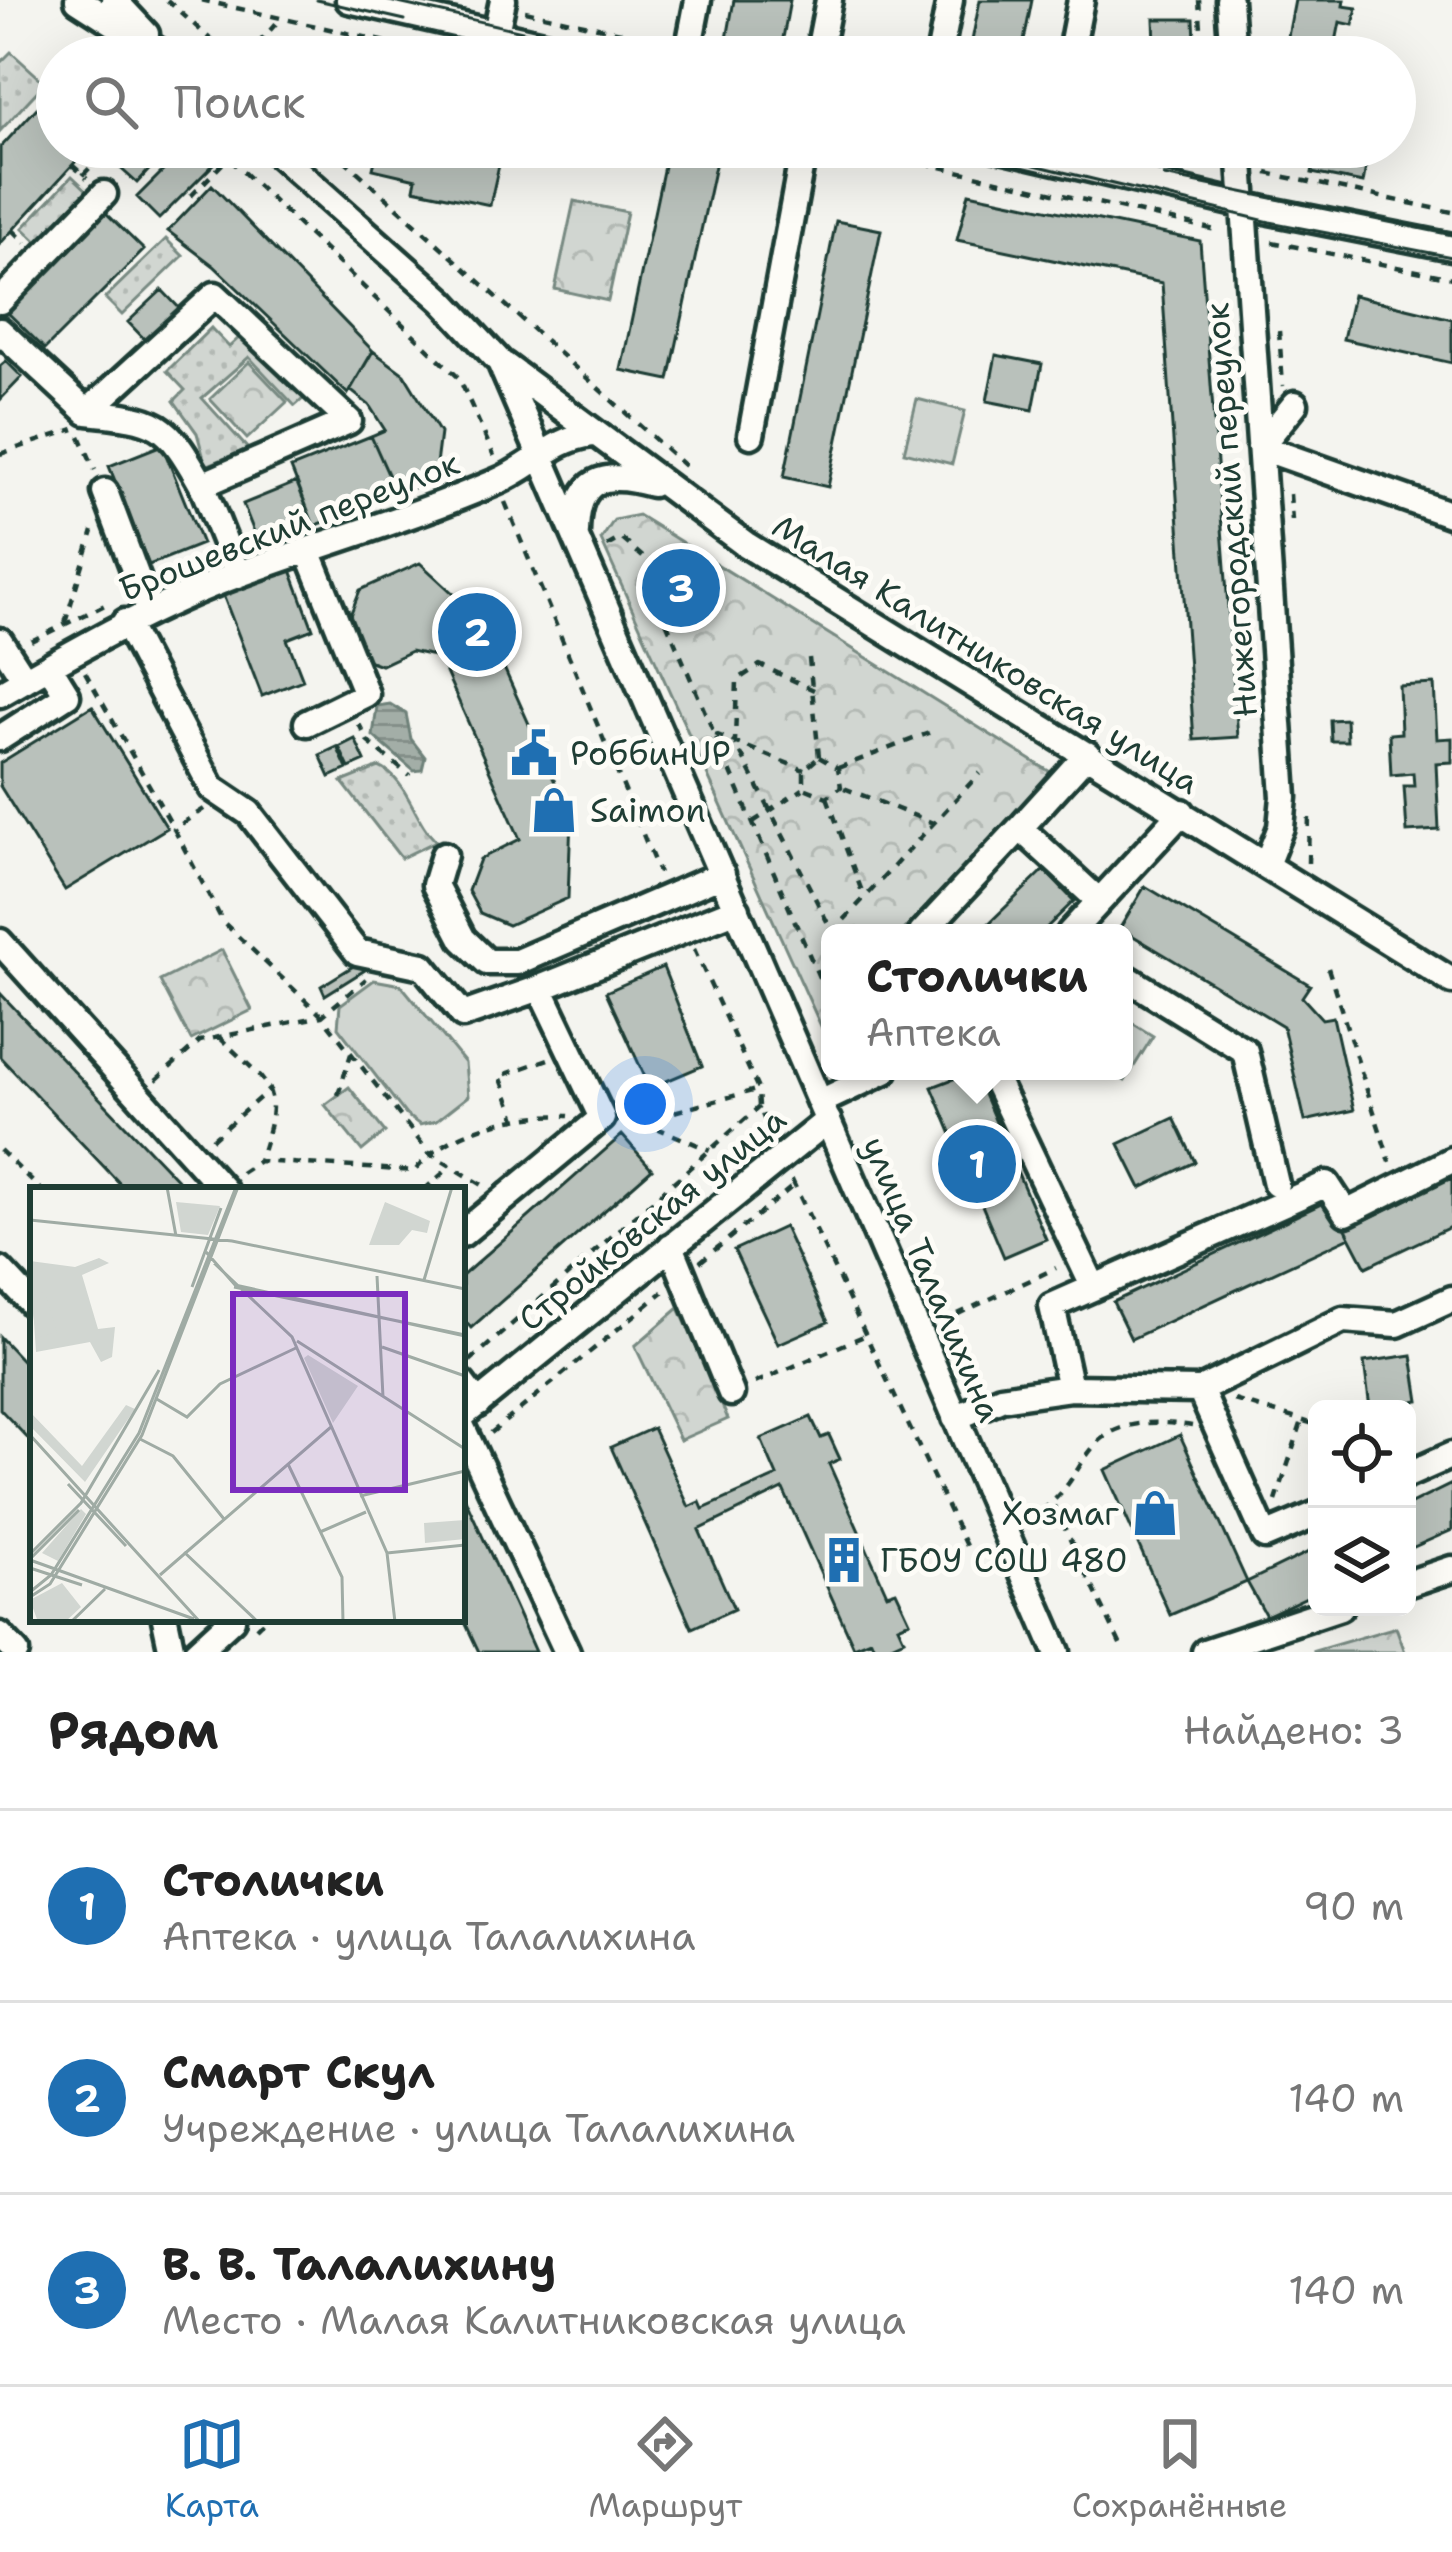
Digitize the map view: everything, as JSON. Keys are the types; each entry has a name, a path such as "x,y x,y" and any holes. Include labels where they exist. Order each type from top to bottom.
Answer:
{"street":[{"path":"78,0 135,36"},
{"path":"349,0 399,5 509,36"},
{"path":"691,36 698,0"},
{"path":"822,36 829,0"},
{"path":"942,36 950,0"},
{"path":"1074,36 1081,0"},
{"path":"1229,0 1232,36"},
{"path":"119,3 149,36"},
{"path":"496,33 503,3"},
{"name":"улица Талалихина","path":"294,168 443,301 500,362 1057,1652"},
{"path":"751,435 800,168"},
{"path":"1106,168 1243,205 1452,247"},
{"name":"Нижегородский переулок","path":"1241,168 1284,797 1282,827 1266,865"},
{"path":"0,301 104,194"},
{"path":"87,412 215,295 349,421 202,485"},
{"path":"0,332 87,412 152,418 173,434 202,485 238,574"},
{"name":"Малая Калитниковская улица","path":"500,362 745,544 1452,982"},
{"path":"1295,404 1260,447 1452,515"},
{"name":"Брошевский переулок","path":"0,694 125,622 238,574 309,553 498,481 542,459 566,438 592,434"},
{"path":"576,535 578,502 592,484 629,478 672,490"},
{"path":"105,492 150,612"},
{"path":"308,723 366,694 309,553"},
{"path":"125,622 212,788 249,813 357,952 423,966 463,1015 737,909"},
{"path":"4,648 25,680"},
{"path":"2,751 67,695 49,666"},
{"path":"930,924 1087,754"},
{"path":"1078,924 1182,812"},
{"path":"1020,827 1099,902"},
{"path":"444,855 435,885 463,938 487,962 517,962 722,874"},
{"path":"0,941 221,1187"},
{"path":"1133,982 1245,1052 1276,1184"},
{"path":"465,1232 602,1118 540,988"},
{"name":"Стройковская улица","path":"470,1410 781,1156 824,1111 870,1080"},
{"path":"995,1080 1093,1286"},
{"path":"1070,1388 1052,1306 1327,1184 1346,1213 1452,1160"},
{"path":"671,1246 731,1393"},
{"path":"0,1270 30,1302"},
{"path":"955,1418 1001,1398 1070,1388 1200,1390 1343,1320 1397,1324 1452,1299"},
{"path":"1200,1390 1265,1536 1308,1518"},
{"path":"467,1438 566,1652"},
{"path":"1416,1470 1452,1455"},
{"path":"1416,1581 1452,1569"},
{"path":"1205,1652 1272,1642 1323,1616"},
{"path":"166,1622 172,1652"},
{"path":"196,1652 229,1622"},
{"path":"0,1635 16,1652"}],"path":[{"path":"167,0 207,36"},
{"path":"201,0 360,36"},
{"path":"1199,0 1202,36"},
{"path":"503,3 628,36"},
{"path":"265,36 281,18"},
{"path":"83,175 90,168"},
{"path":"191,196 218,168"},
{"path":"240,168 459,378 495,457 498,481 532,574 670,898"},
{"path":"353,168 688,470"},
{"path":"948,168 1220,228"},
{"path":"1282,168 1452,212"},
{"path":"1272,242 1452,278"},
{"path":"0,454 76,428 105,492 65,623 4,648"},
{"path":"597,551 621,538 676,586"},
{"path":"698,564 676,586 665,619 821,982"},
{"path":"74,652 223,922 322,1016 430,1153 504,1199"},
{"path":"809,658 819,757"},
{"path":"814,691 760,665 737,680 735,742 767,813 828,924"},
{"path":"838,768 929,733"},
{"path":"714,734 804,770"},
{"path":"368,742 410,776"},
{"path":"819,757 838,768 842,787"},
{"path":"804,788 804,770 819,757"},
{"path":"839,924 980,773"},
{"path":"827,796 842,787"},
{"path":"842,787 933,823"},
{"path":"753,822 804,788"},
{"path":"804,788 827,796"},
{"path":"174,829 223,796"},
{"path":"827,796 863,897"},
{"path":"685,930 758,1089 759,1107 781,1156 966,1546"},
{"path":"138,1096 200,1041 322,1016 390,959"},
{"path":"1328,968 1398,1187"},
{"path":"219,1037 271,1088 276,1110 259,1161 223,1187"},
{"path":"517,1121 500,1076 571,1052"},
{"path":"338,1095 351,1054"},
{"path":"193,1156 271,1088"},
{"path":"640,1121 758,1089"},
{"path":"465,1365 759,1107"},
{"path":"416,1172 430,1153 492,1125 555,1115 640,1121 710,1150"},
{"path":"0,1150 38,1187"},
{"path":"259,1161 416,1172"},
{"path":"427,1187 451,1166"},
{"path":"416,1172 423,1187"},
{"path":"467,1438 683,1276 794,1184"},
{"path":"936,1324 1080,1257"},
{"path":"731,1393 866,1335"},
{"path":"1200,1390 1308,1423"},
{"path":"1024,1519 1054,1506 1077,1462 1102,1436 1153,1420 1217,1430"},
{"path":"1265,1536 1302,1421"},
{"path":"1054,1506 1124,1652"}],"green space":[{"path":"11,52 36,75 36,93 0,131 0,63"},
{"path":"72,176 92,195 43,247 23,228"},
{"path":"574,201 627,212 608,301 555,289"},
{"path":"166,239 183,256 122,315 105,298"},
{"path":"211,328 229,347 241,336 305,397 295,406 249,357 202,398 248,449 206,466 197,433 174,401 185,390 167,371"},
{"path":"249,362 287,402 247,439 210,399"},
{"path":"917,399 965,411 952,464 904,452"},
{"path":"638,515 1052,773 909,924 821,924 821,1026 601,540 614,520"},
{"path":"379,767 404,790 436,841 401,858 342,782"},
{"path":"222,950 252,1010 191,1040 160,981"},
{"path":"374,980 401,985 465,1063 468,1096 436,1121 420,1125 406,1115 338,1027 340,1005"},
{"path":"1133,1024 1153,1036 1133,1068"},
{"path":"349,1087 385,1132 362,1151 325,1105"},
{"path":"679,1308 728,1419 680,1440 635,1346"},
{"path":"1396,1627 1405,1652 1314,1652 1314,1651"}],"shaded area":[{"path":"390,704 406,714 411,739 425,757 422,770 414,771 373,736 377,706"}],"building":[{"path":"734,0 790,0 783,36 728,36"},
{"path":"980,0 1032,0 1025,36 973,36"},
{"path":"1295,0 1344,0 1343,6 1357,8 1353,25 1340,22 1337,36 1288,36"},
{"path":"1154,19 1194,19 1195,36 1155,36"},
{"path":"36,109 36,168 70,168 0,244 0,148"},
{"path":"120,168 151,168 137,183"},
{"path":"166,168 210,168 159,219 137,197"},
{"path":"498,168 490,205 414,189 416,179 373,169"},
{"path":"664,168 714,168 669,380 621,370"},
{"path":"1313,168 1366,168 1363,183 1312,173"},
{"path":"212,185 373,351 348,394 214,266 168,231"},
{"path":"969,193 1200,241 1238,737 1194,740 1162,283 957,240"},
{"path":"105,212 144,250 45,349 6,311"},
{"path":"836,221 881,230 828,487 784,477"},
{"path":"162,290 182,311 148,343 128,322"},
{"path":"1353,295 1452,319 1452,363 1343,339"},
{"path":"373,351 404,374 440,433 434,480 397,494 371,436 385,430 369,405 350,390"},
{"path":"996,355 1042,364 1033,410 987,401"},
{"path":"6,361 22,377 0,400 0,366"},
{"path":"371,436 397,494 314,526 291,468"},
{"path":"162,445 202,544 149,565 109,466"},
{"path":"297,482 314,526 260,547 243,504"},
{"path":"420,563 483,621 571,818 568,898 508,925 480,913 468,891 480,859 520,839 439,657 411,651 381,665 357,656 345,628 360,590"},
{"path":"291,570 313,629 287,639 303,680 262,696 223,595"},
{"path":"1434,684 1437,739 1452,738 1452,762 1436,763 1439,830 1407,832 1404,786 1414,786 1413,773 1391,775 1389,734 1401,733 1399,686"},
{"path":"92,706 167,828 65,890 0,786 0,763"},
{"path":"1346,719 1347,741 1331,741 1330,720"},
{"path":"355,739 365,761 349,768 339,747"},
{"path":"337,747 347,769 330,777 320,755"},
{"path":"1044,870 1074,901 1050,924 988,924"},
{"path":"1145,886 1310,985 1302,997 1322,1019 1333,1017 1354,1110 1305,1121 1283,1026 1133,936 1133,924 1122,924"},
{"path":"360,962 365,970 325,995 321,986"},
{"path":"663,967 702,1066 650,1088 606,992"},
{"path":"0,993 184,1187 123,1187 0,1057"},
{"path":"950,1080 978,1080 1046,1239 1004,1257 932,1087"},
{"path":"1174,1118 1195,1162 1141,1188 1119,1144"},
{"path":"622,1135 652,1169 471,1328 465,1321 465,1273"},
{"path":"1452,1178 1452,1226 1366,1267 1346,1229"},
{"path":"1332,1199 1350,1237 1131,1339 1113,1302"},
{"path":"784,1227 828,1322 778,1344 734,1250"},
{"path":"0,1337 30,1369 30,1441 0,1409"},
{"path":"1412,1355 1419,1401 1369,1400 1364,1362"},
{"name":"ГБОУ СОШ 480","path":"811,1417 821,1438 829,1435 840,1459 829,1464 887,1594 896,1591 910,1621 898,1626 904,1639 876,1652 871,1640 854,1647 783,1489 699,1530 734,1609 692,1628 611,1447 653,1428 689,1507 700,1502 703,1509 777,1476 761,1439"},
{"path":"1180,1435 1247,1582 1170,1615 1105,1470"},
{"path":"1452,1484 1452,1530 1416,1546 1416,1502"},
{"path":"465,1499 535,1652 479,1652 465,1622"},
{"path":"1308,1552 1308,1596 1266,1616 1247,1582"}],"tram line":[{"path":"317,0 405,20"},
{"path":"385,0 544,36"},
{"path":"1047,168 1270,222 1452,257"},
{"path":"1164,176 1452,235"}],"place":[{"name":"В. В. Талалихину","path":"681,588"},
{"name":"Смарт Скул","path":"477,632"},
{"name":"РоббинUP","path":"534,753"},
{"name":"Saimon","path":"554,810"},
{"name":"Столички","path":"977,1164"},
{"name":"Хозмаг","path":"1155,1513"},
{"name":"ГБОУ СОШ 480","path":"844,1560"}]}
